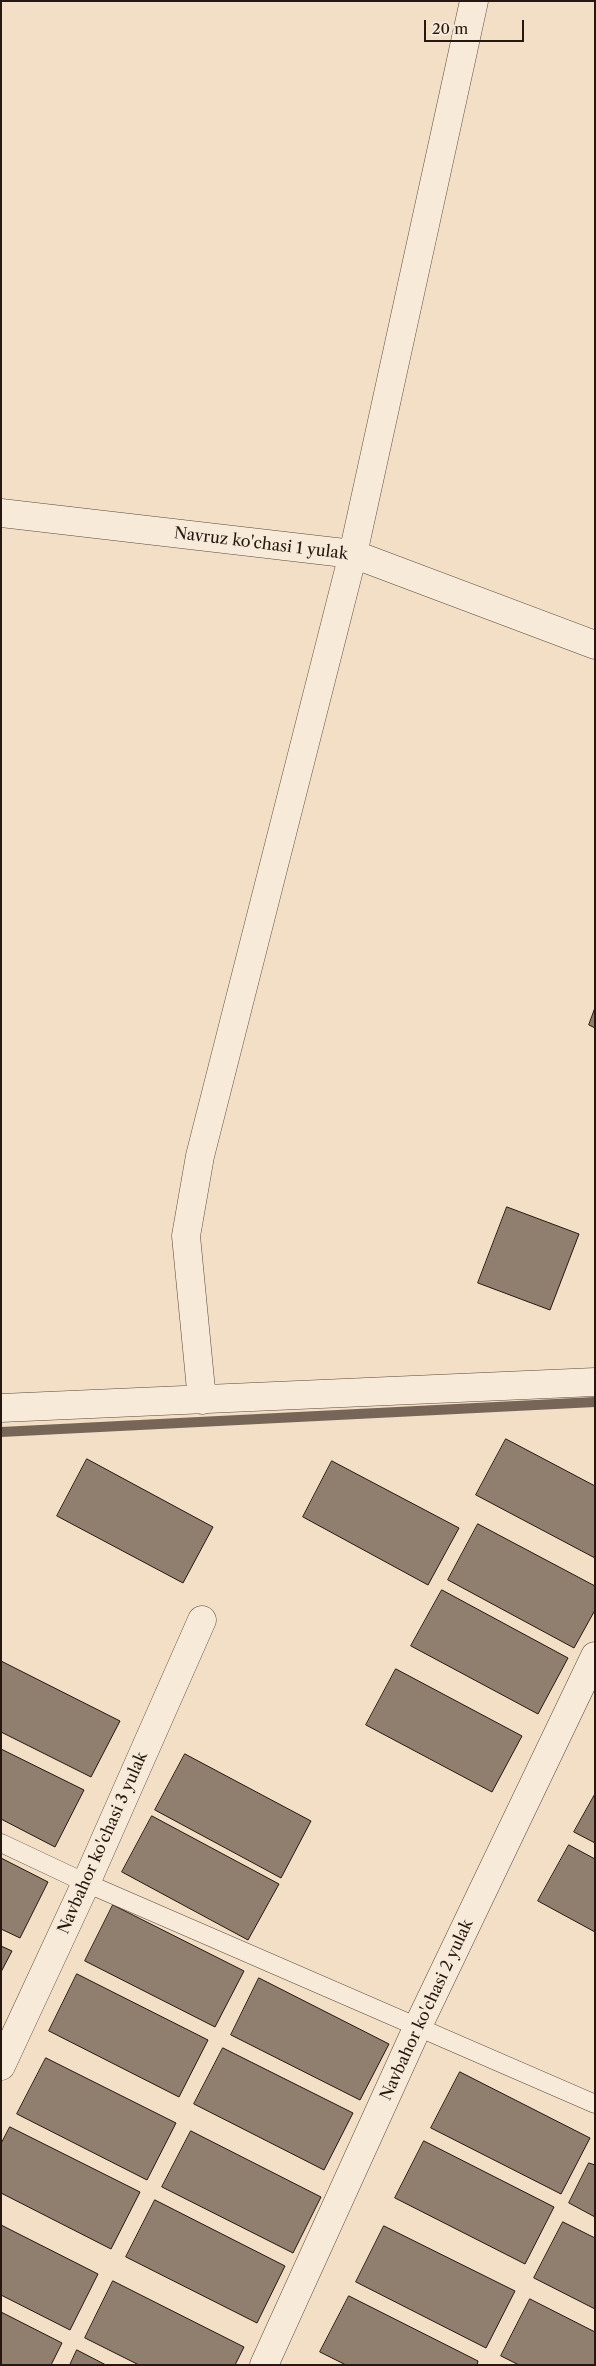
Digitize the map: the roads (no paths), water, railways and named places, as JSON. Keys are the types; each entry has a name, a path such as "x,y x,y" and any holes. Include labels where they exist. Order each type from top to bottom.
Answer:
{"street":[{"path":"202,1400 186,1236 198,1165 353,554 474,1"},
{"name":"Navruz ko'chasi 1 yulak","path":"1,513 353,554 595,645"},
{"path":"1,1408 595,1382"},
{"name":"Navbahor ko'chasi 3 yulak","path":"1,2066 86,1884 202,1620"},
{"name":"Navbahor ko'chasi 2 yulak","path":"264,2365 418,2026 595,1656"}],"lane":[{"path":"1,1843 86,1884 595,2104"}],"waterway":[{"path":"1,1432 595,1402"}]}
